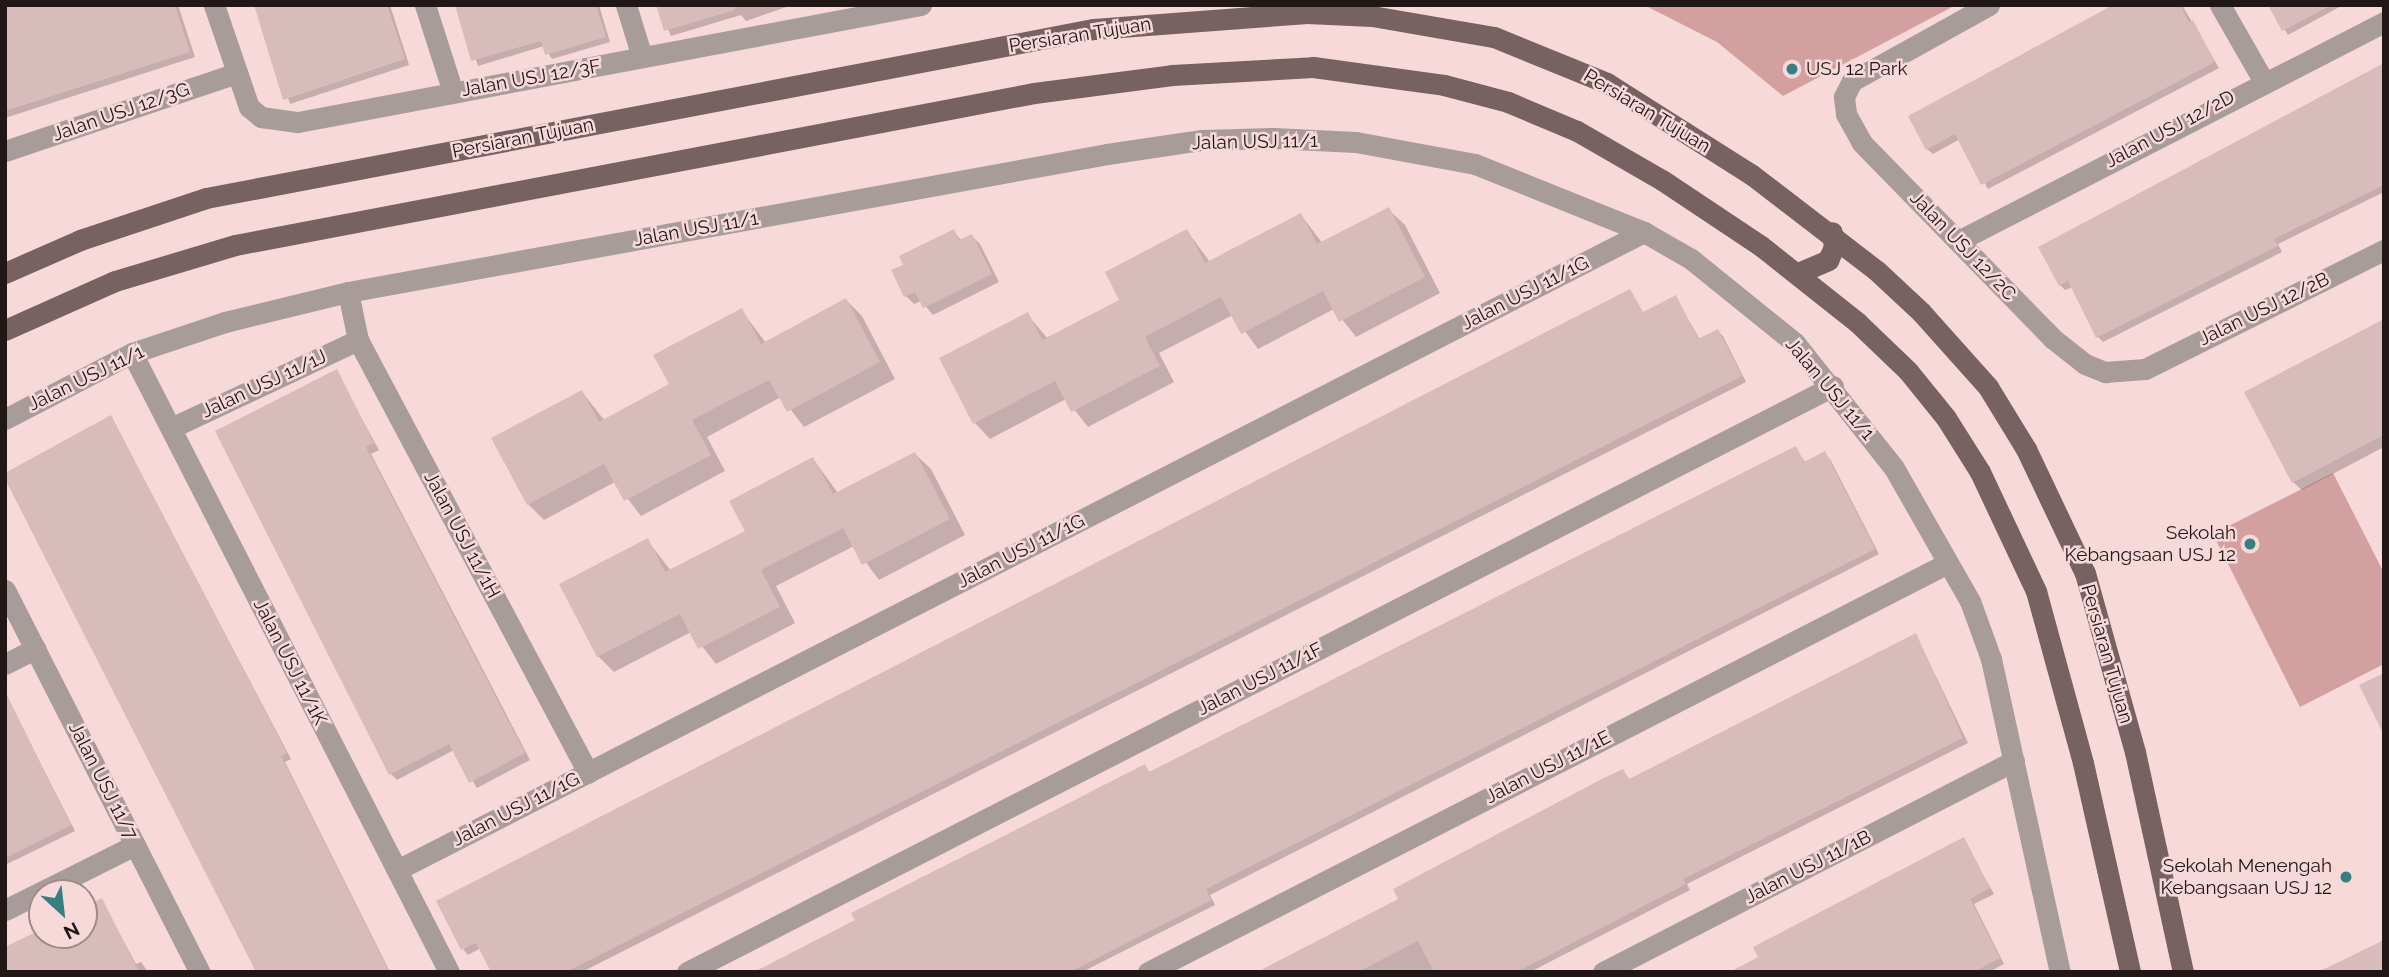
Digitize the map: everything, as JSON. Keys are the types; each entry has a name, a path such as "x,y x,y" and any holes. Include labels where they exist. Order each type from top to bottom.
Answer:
{"main road":[{"name":"Persiaran Tujuan","path":"5,273 80,240 206,198 1094,29 1221,11 1372,16 1494,37 1607,83 1752,175 1832,232 1921,312 1988,387 2026,449 2085,573 2128,727 2183,972"},
{"path":"5,330 116,281 235,245 1034,93 1240,68 1313,67 1384,75 1508,102 1577,131 1662,180 1798,273 1908,371 1953,429 2012,537 2036,591 2083,763 2130,972"},
{"path":"1798,273 1828,260 1834,247 1832,232"}],"street":[{"name":"Jalan USJ 12/3F","path":"214,5 249,107 261,117 289,121 642,57 833,14 921,5"},
{"path":"425,5 453,92"},
{"path":"626,5 642,57"},
{"name":"Jalan USJ 12/2C","path":"1989,5 1868,69 1852,81 1844,97 1853,129 2068,353 2105,372 2145,369"},
{"path":"2220,5 2263,80"},
{"name":"Jalan USJ 12/2D","path":"1958,241 2263,80 2384,22"},
{"name":"Jalan USJ 12/3G","path":"5,151 237,73"},
{"name":"Jalan USJ 11/1","path":"5,419 132,353 225,322 348,292 1202,140 1356,142 1475,164 1644,232 1691,259 1751,304 1795,343 1833,386 1894,468 1970,601 1992,659 2060,972"},
{"name":"Jalan USJ 11/1G","path":"397,870 1644,232"},
{"name":"Jalan USJ 12/2B","path":"2145,369 2384,250"},
{"name":"Jalan USJ 11/1H","path":"348,292 358,340 588,773"},
{"name":"Jalan USJ 11/1J","path":"170,428 358,340"},
{"name":"Jalan USJ 11/1K","path":"132,353 449,972"},
{"name":"Jalan USJ 11/1F","path":"687,972 1833,386"},
{"name":"Jalan USJ 11/1E","path":"1148,972 1948,563"},
{"name":"Jalan USJ 11/7","path":"5,590 200,972"},
{"path":"5,664 35,649"},
{"name":"Jalan USJ 11/1B","path":"1603,972 2014,761"},
{"path":"5,910 135,845"}],"shaded area":[{"name":"USJ 12 Park","path":"1644,5 1956,5 1783,96 1717,42"},
{"path":"2333,473 2384,573 2384,664 2300,707 2213,534"}],"building":[{"path":"5,5 175,5 190,52 5,111"},
{"path":"254,5 387,5 405,59 283,100"},
{"path":"455,5 596,5 606,37 545,55 541,41 471,61"},
{"path":"656,5 735,5 735,10 664,31"},
{"path":"2113,5 2180,5 2189,22 2193,20 2215,62 1981,185 1955,134 1926,150 1908,116"},
{"path":"2268,5 2332,5 2282,31"},
{"path":"2384,63 2384,185 2274,239 2278,246 2096,338 2068,281 2059,286 2038,247"},
{"path":"1389,207 1425,277 1339,322 1323,291 1241,334 1221,297 1145,337 1160,366 1071,412 1055,381 973,424 939,358 1028,312 1042,340 1119,300 1105,272 1187,229 1205,263 1301,213 1317,244"},
{"path":"954,229 959,240 972,234 992,274 923,308 915,292 904,297 891,270 903,265 899,256"},
{"path":"1630,289 1643,312 1676,295 1698,339 1718,329 1742,376 566,972 491,972 476,943 461,950 436,901"},
{"path":"846,298 880,362 787,412 769,380 692,420 711,455 624,501 604,464 527,505 491,438 582,390 599,422 669,384 653,355 742,308 761,344"},
{"path":"2384,319 2384,435 2292,483 2244,392"},
{"path":"337,369 374,443 366,447 525,753 469,783 449,744 389,775 215,431"},
{"path":"111,415 287,753 281,756 389,972 256,972 5,479 5,473"},
{"path":"1796,446 1804,462 1825,451 1875,549 1206,889 1211,900 1070,972 754,972 855,920 851,913 1145,764 1149,772"},
{"path":"915,452 950,519 862,565 843,528 761,570 780,607 698,649 680,614 597,657 559,584 648,538 665,572 745,531 729,501 813,457 833,494"},
{"path":"1916,633 1963,738 1683,879 1686,884 1517,972 1434,972 1418,941 1358,972 1257,972 1398,899 1393,889 1602,779 1623,769 1629,779"},
{"path":"2384,673 2384,735 2359,685"},
{"path":"5,691 71,825 5,858"},
{"path":"1964,837 1990,888 1970,899 2000,958 1974,972 1730,972 1758,957 1753,947"},
{"path":"102,898 139,972 5,972 5,947 28,936 28,949 98,949 98,900"},
{"path":"2384,940 2384,972 2318,972"}],"place":[{"name":"USJ 12 Park","path":"1792,69"},
{"name":"Sekolah Kebangsaan USJ 12","path":"2250,544"},
{"name":"Sekolah Menengah Kebangsaan USJ 12","path":"2346,877"}]}
